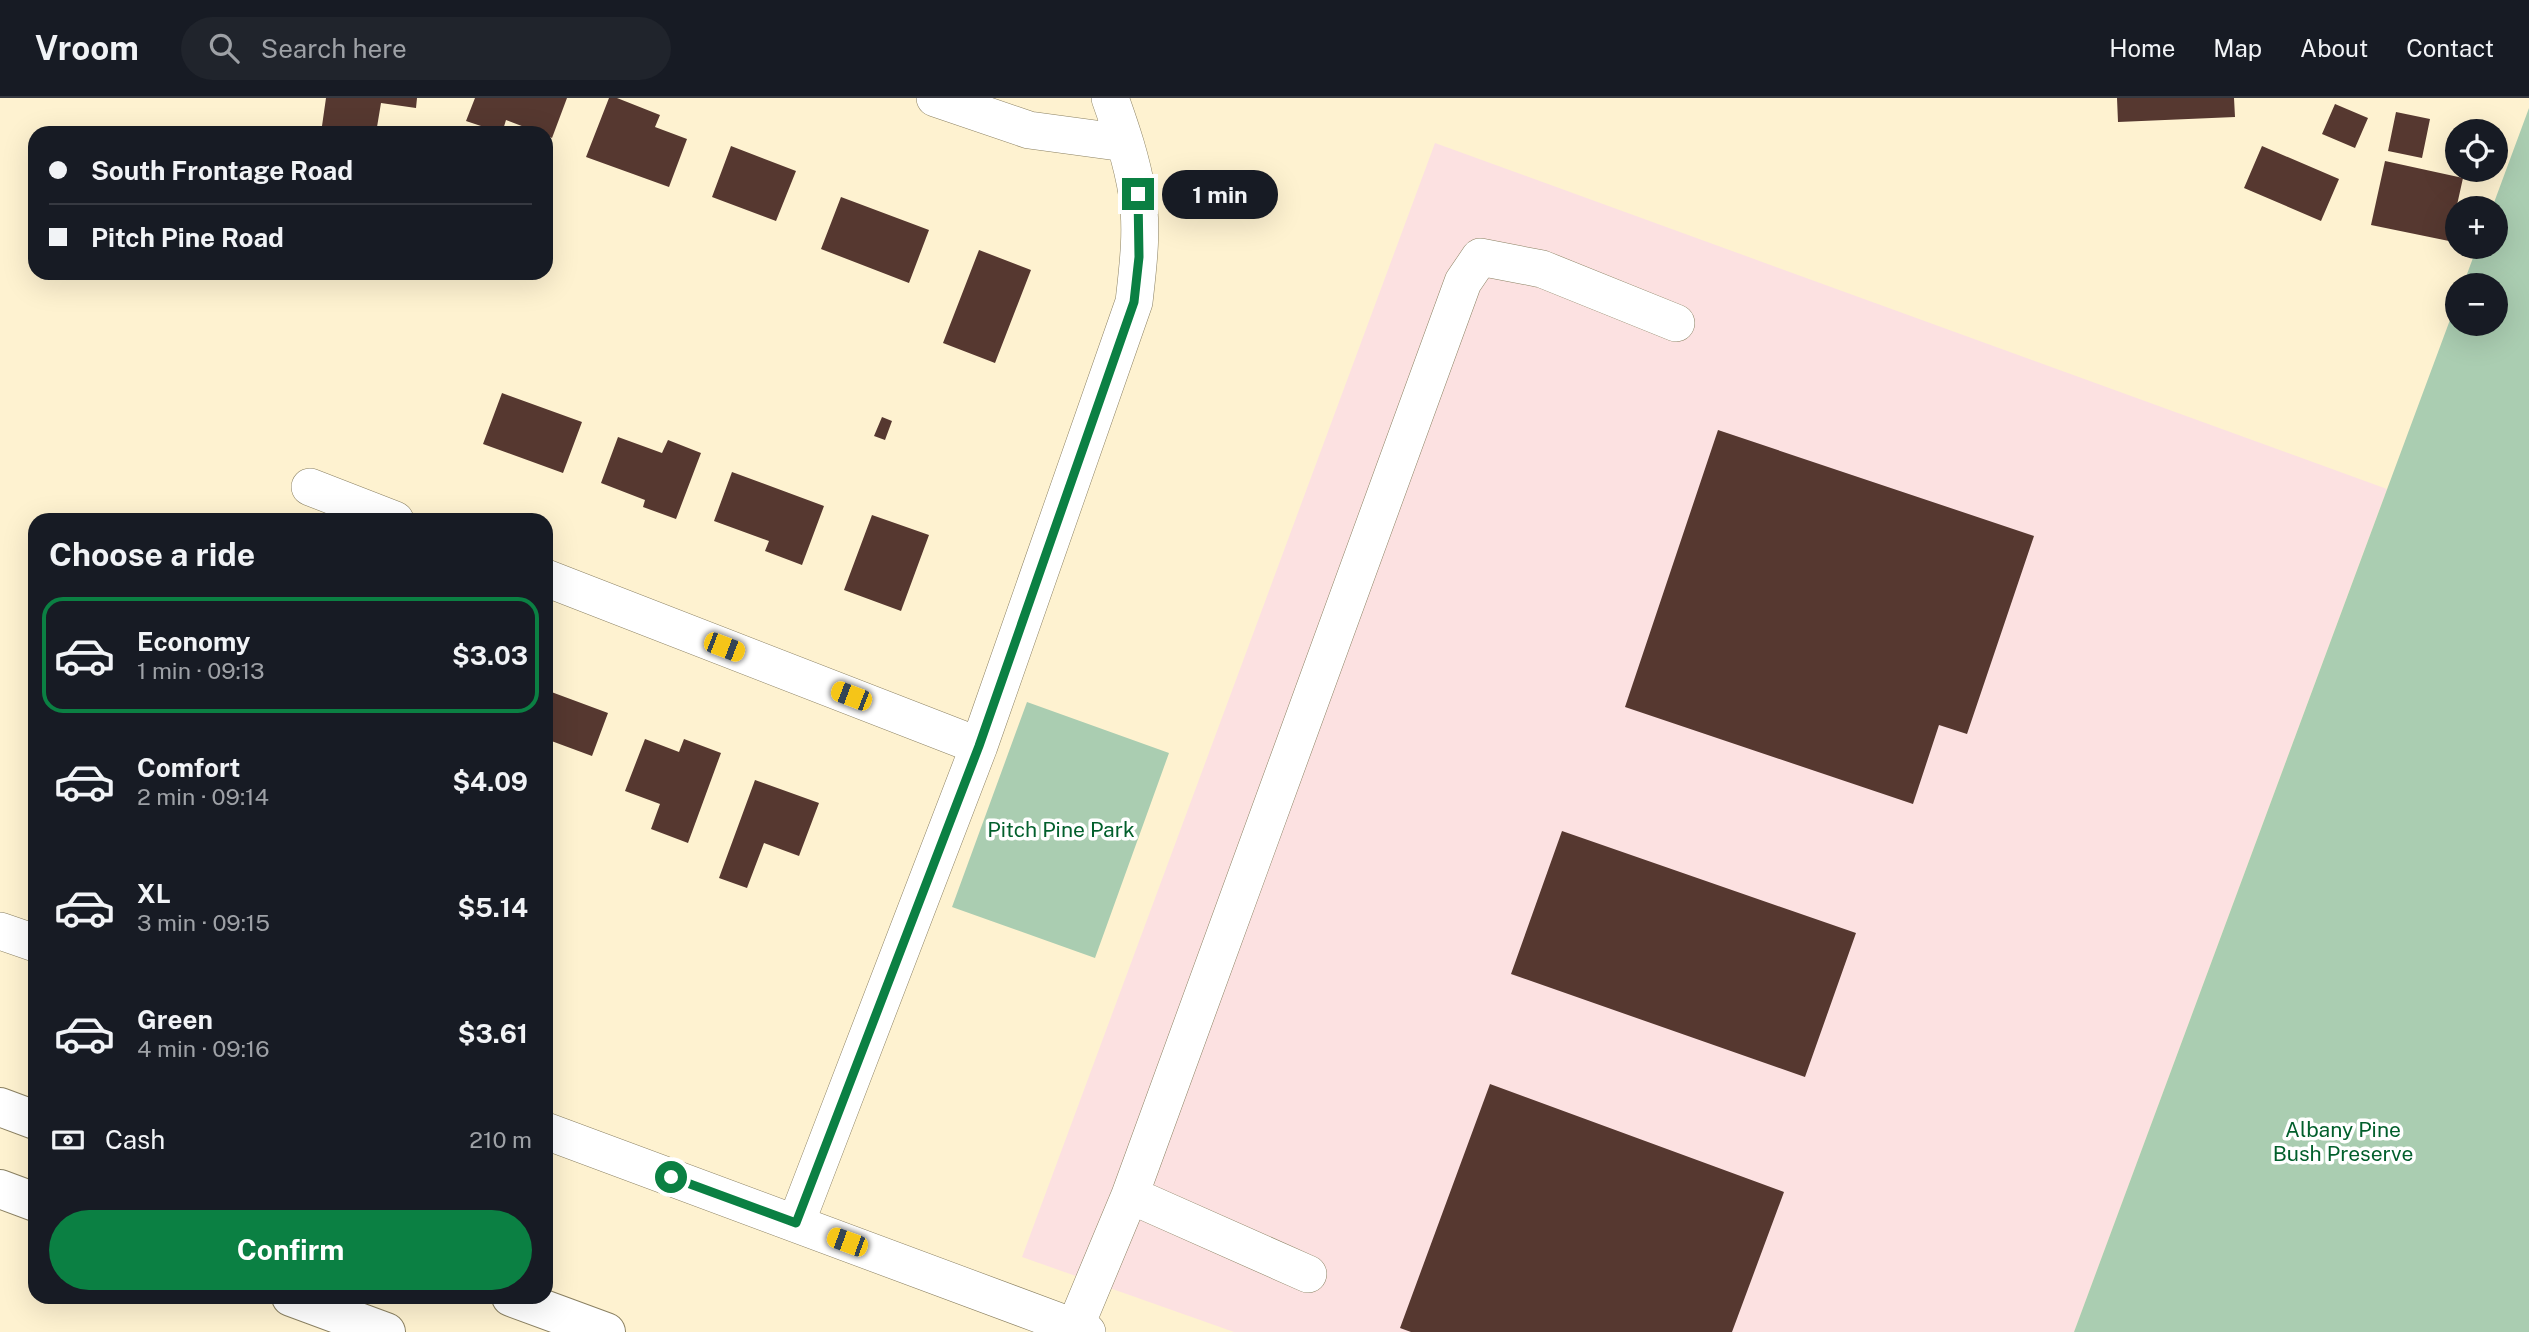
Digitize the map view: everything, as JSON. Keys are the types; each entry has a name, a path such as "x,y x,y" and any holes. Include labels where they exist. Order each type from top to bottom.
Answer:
{"main road":[{"path":"0,1107 28,1117"},
{"path":"0,1189 28,1199"},
{"path":"310,1304 386,1332"},
{"path":"530,1304 606,1332"}],"street":[{"path":"935,98 1029,130 1125,142"},
{"path":"796,1223 979,746 1134,302 1139,257 1138,194 1110,98"},
{"path":"553,1135 1081,1330 1462,282 1480,257 1542,269 1676,323"},
{"path":"310,486 378,513"},
{"path":"553,581 979,746"},
{"path":"0,931 28,941"},
{"path":"1130,1195 1308,1274"}],"shaded area":[{"path":"1435,143 2387,489 2074,1332 1234,1332 1022,1257"}],"green space":[{"name":"Albany Pine Bush Preserve","path":"2529,108 2529,1332 2074,1332 2445,333 2445,336 2508,336 2508,273 2467,273 2473,259 2508,259 2508,196 2496,196 2502,182 2508,182 2508,165"},
{"name":"Pitch Pine Park","path":"1027,702 1169,753 1095,958 952,907"}],"building":[{"path":"326,98 417,98 416,108 381,103 377,126 322,126"},
{"path":"475,98 567,98 553,135 553,126 522,126 506,120 504,126 481,126 466,121"},
{"path":"609,98 617,98 660,115 655,127 687,139 669,187 586,157"},
{"path":"2117,98 2234,98 2235,117 2118,122"},
{"path":"2335,104 2368,118 2355,148 2322,134"},
{"path":"2396,112 2430,119 2422,158 2388,151"},
{"path":"731,146 796,171 776,221 712,197"},
{"path":"2262,146 2339,179 2321,221 2244,188"},
{"path":"2385,161 2445,174 2445,182 2462,182 2459,196 2445,196 2445,240 2371,225"},
{"path":"841,197 929,230 909,283 821,249"},
{"path":"979,250 1031,270 995,363 943,343"},
{"path":"502,393 582,422 563,473 483,444"},
{"path":"882,417 892,421 885,440 874,436"},
{"path":"1718,430 2034,536 1967,734 1939,725 1913,804 1625,707"},
{"path":"618,437 662,453 668,440 701,453 676,519 643,507 645,500 601,483"},
{"path":"732,472 824,506 802,565 765,551 769,541 714,521"},
{"path":"872,515 929,535 901,611 844,590"},
{"path":"553,693 608,713 592,756 553,742"},
{"path":"645,739 679,752 684,739 721,753 688,843 651,829 660,804 625,791"},
{"path":"755,780 819,803 799,856 764,843 747,888 719,878"},
{"path":"1562,831 1856,933 1805,1077 1511,974"},
{"path":"1490,1084 1784,1192 1732,1332 1411,1332 1400,1328"}],"route":[{"path":"671,1177 796,1223 979,746 1134,302 1139,257 1138,194"}]}
